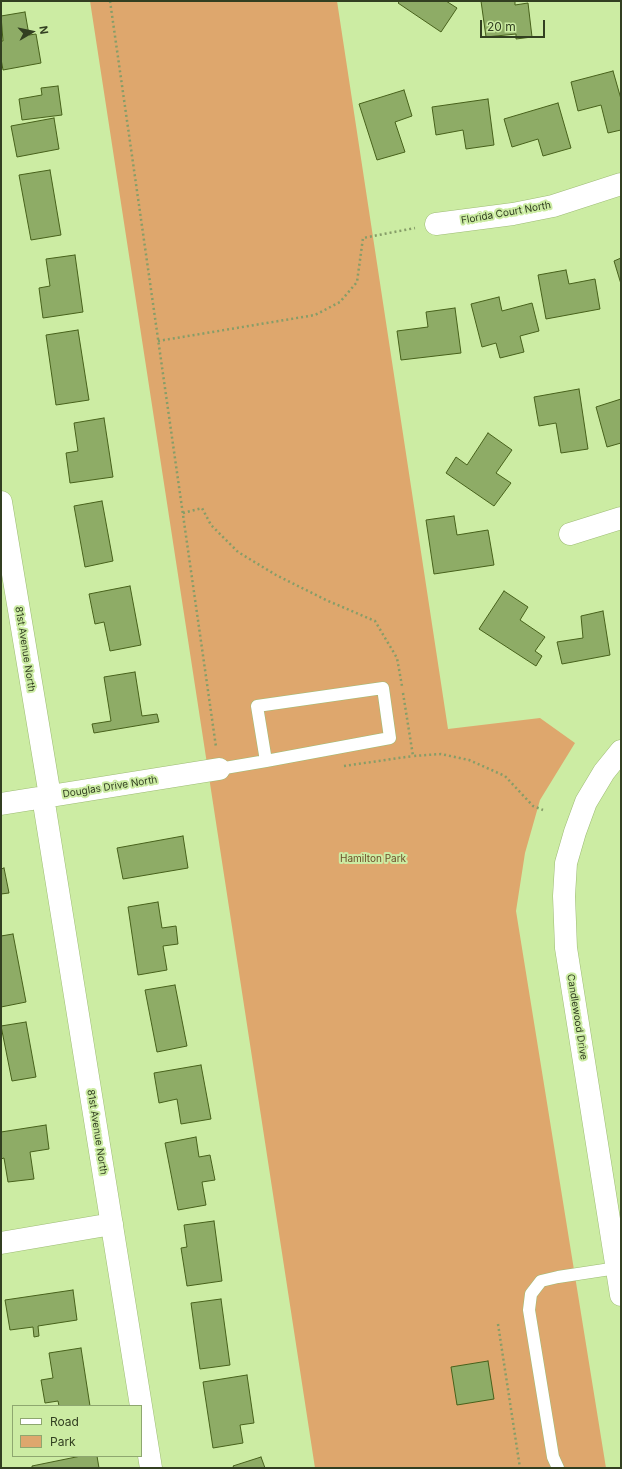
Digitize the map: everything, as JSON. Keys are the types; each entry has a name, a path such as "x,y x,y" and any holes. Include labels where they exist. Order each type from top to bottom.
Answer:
{"street":[{"name":"Florida Court North","path":"436,224 513,214 553,206 621,184"},
{"name":"81st Avenue North","path":"1,502 141,1405"},
{"path":"570,534 621,518"},
{"name":"Candlewood Drive","path":"621,751 604,772 586,802 566,863 564,896 566,948 619,1268 621,1295"},
{"name":"Douglas Drive North","path":"1,804 219,770"},
{"path":"1,1243 112,1224"},
{"name":"81st Avenue North","path":"142,1412 151,1468"}],"lane":[{"path":"219,770 390,738 383,688 257,706 266,761"},
{"path":"558,1468 553,1457 529,1310 531,1294 541,1282 564,1276 619,1268"}],"path":[{"path":"110,1 219,770"},
{"path":"158,341 315,315 340,302 357,282 363,238 436,224"},
{"path":"183,513 202,508 211,525 238,552 276,575 326,600 375,621 397,658 413,756 441,754 469,760 505,776 533,806 543,810"},
{"path":"498,1324 520,1468"}],"green space":[{"name":"Hamilton Park","path":"90,1 337,1 448,729 540,718 575,743 540,800 525,853 516,911 606,1468 315,1468"}],"building":[{"path":"400,1 446,1 457,8 441,32 398,3"},
{"path":"481,1 515,1 515,5 528,3 532,37 516,39 516,34 486,37"},
{"path":"25,12 29,35 36,34 41,63 3,70 1,59 1,41 3,41 1,16"},
{"path":"613,71 621,99 621,130 608,133 601,105 578,111 571,82"},
{"path":"58,86 62,115 22,120 19,99 42,95 41,88"},
{"path":"404,90 412,116 395,122 405,152 377,160 359,104"},
{"path":"488,99 494,145 466,149 463,130 436,135 432,107"},
{"path":"558,103 571,148 543,156 538,139 512,147 504,119"},
{"path":"54,118 59,149 17,157 11,126"},
{"path":"50,170 61,235 31,240 19,175"},
{"path":"75,255 83,312 43,318 39,288 50,286 46,259"},
{"path":"621,258 621,284 614,261"},
{"path":"566,270 569,284 595,279 600,309 546,319 538,275"},
{"path":"499,297 502,311 532,303 539,331 520,336 524,352 500,358 496,343 482,347 471,304"},
{"path":"455,308 461,353 401,360 397,331 428,327 426,312"},
{"path":"78,330 89,400 56,405 46,335"},
{"path":"579,389 588,449 561,453 556,423 539,426 534,397"},
{"path":"621,399 621,443 607,447 596,407"},
{"path":"104,418 113,477 70,483 66,453 78,451 74,423"},
{"path":"488,433 512,450 496,473 511,483 494,506 446,473 456,457 467,465"},
{"path":"102,501 113,561 85,567 74,506"},
{"path":"454,516 457,535 488,530 494,565 434,574 426,520"},
{"path":"130,586 141,645 110,651 104,622 95,624 89,594"},
{"path":"504,591 528,607 520,620 545,637 535,651 542,656 536,666 479,629"},
{"path":"603,611 610,655 562,664 557,642 583,638 581,616"},
{"path":"135,672 142,716 157,714 159,722 94,733 92,724 111,721 104,677"},
{"path":"183,836 188,868 123,879 117,848"},
{"path":"4,868 9,893 1,894 1,869"},
{"path":"158,902 162,928 176,926 178,944 163,946 167,970 138,975 128,907"},
{"path":"13,934 26,1002 1,1007 1,936"},
{"path":"175,985 187,1046 157,1052 145,990"},
{"path":"26,1022 36,1077 12,1081 1,1026"},
{"path":"201,1065 211,1119 181,1124 177,1099 159,1103 154,1073"},
{"path":"46,1125 49,1149 30,1152 34,1179 8,1182 4,1158 1,1159 1,1132"},
{"path":"196,1137 199,1157 210,1155 215,1180 202,1182 206,1205 178,1210 165,1143"},
{"path":"214,1221 222,1281 187,1286 181,1248 187,1247 184,1225"},
{"path":"73,1290 77,1320 38,1326 39,1336 34,1337 33,1327 10,1330 5,1300"},
{"path":"221,1299 230,1365 200,1369 191,1303"},
{"path":"81,1348 90,1405 59,1405 58,1401 45,1403 41,1380 53,1378 49,1353"},
{"path":"488,1361 494,1399 457,1405 451,1367"},
{"path":"247,1375 254,1423 240,1425 243,1443 213,1448 203,1382"},
{"path":"76,1457 97,1457 99,1468 32,1468 32,1466"},
{"path":"261,1457 265,1468 234,1468 233,1466"}]}
